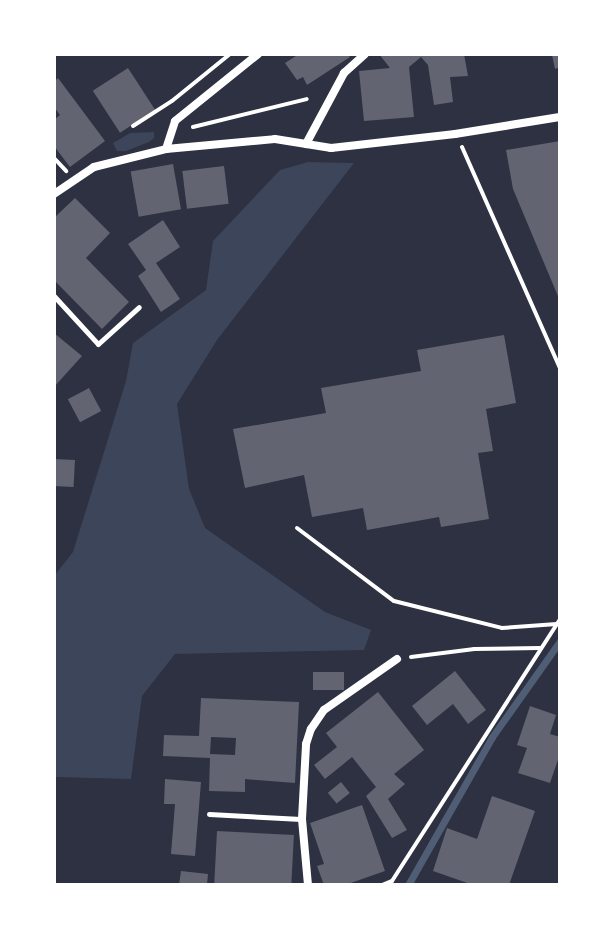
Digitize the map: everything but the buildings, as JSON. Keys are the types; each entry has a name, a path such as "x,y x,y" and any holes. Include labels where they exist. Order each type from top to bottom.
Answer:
{"street":[{"path":"166,149 175,121 258,54"},
{"path":"306,144 344,73 365,54"},
{"path":"54,194 94,167 166,149 275,139 331,148 455,134 560,117"},
{"path":"308,885 302,819 306,744 311,729 324,710 397,659"}],"lane":[{"path":"54,296 98,344 139,307"},
{"path":"209,814 302,819"}],"path":[{"path":"133,126 159,110 230,54"},
{"path":"187,128 307,99"},
{"path":"155,104 159,110"},
{"path":"455,134 474,167 560,368"},
{"path":"54,158 66,171"},
{"path":"297,528 394,601 502,628 558,621"},
{"path":"382,885 392,881 558,621"},
{"path":"397,659 474,649 540,648"}],"shaded area":[{"path":"154,132 154,138 149,142 126,151 117,151 113,143 130,133"},
{"path":"308,162 354,163 217,340 177,404 189,489 205,528 325,612 371,630 364,650 175,654 142,696 131,779 54,777 54,576 73,552 126,381 133,343 206,290 213,241 280,170"}],"waterway":[{"path":"408,885 492,737 560,641"}]}
